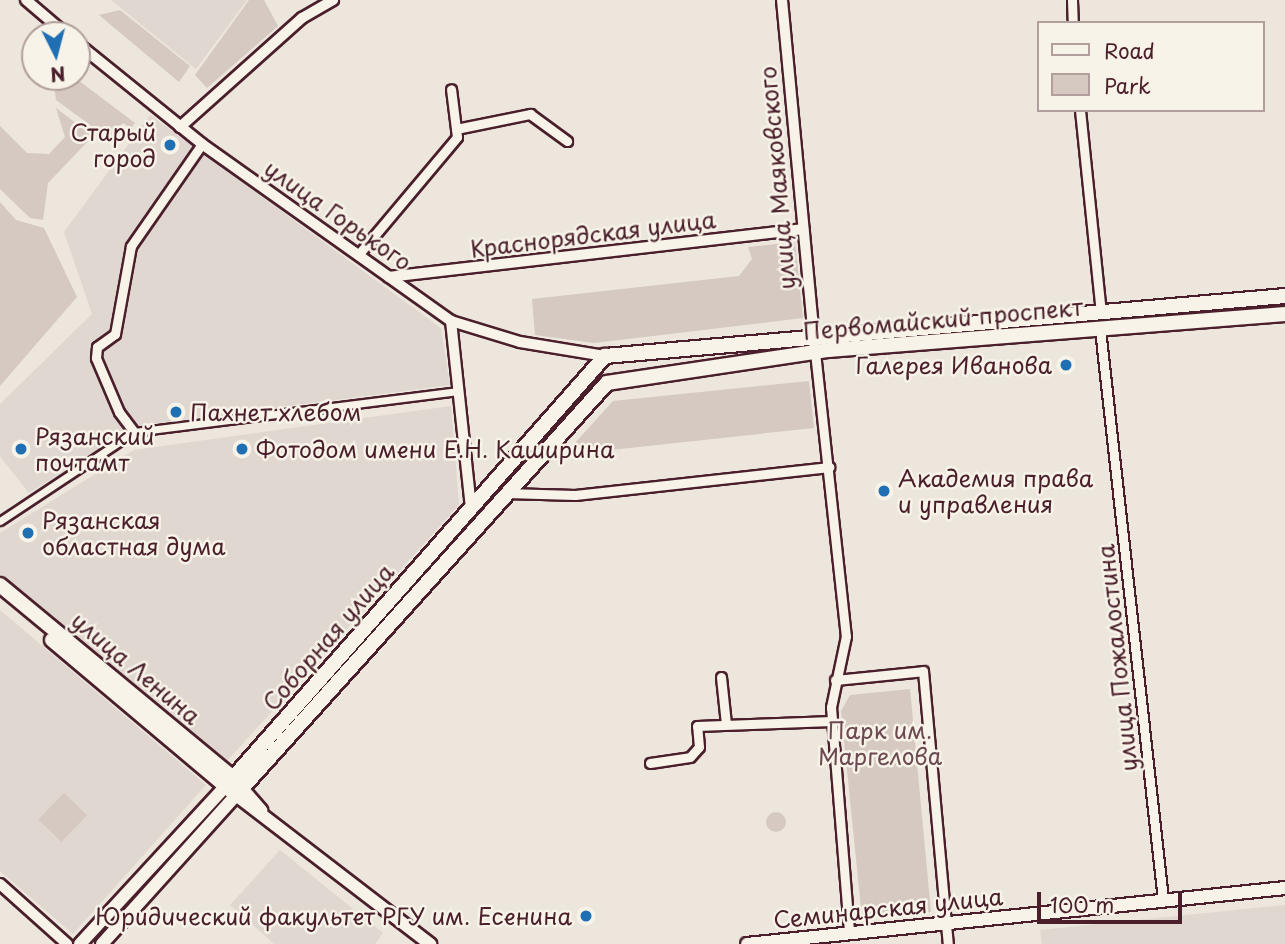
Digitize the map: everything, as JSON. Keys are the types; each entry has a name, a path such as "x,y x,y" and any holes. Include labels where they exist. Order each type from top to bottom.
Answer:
{"main road":[{"name":"Первомайский проспект","path":"606,356 1285,296"},
{"name":"Первомайский проспект","path":"607,383 815,352 1285,314"},
{"name":"Соборная улица","path":"102,944 471,509 606,356"},
{"name":"Соборная улица","path":"80,944 234,787 607,383"},
{"name":"улица Ленина","path":"0,584 234,787"},
{"name":"улица Ленина","path":"0,597 234,787"},
{"path":"234,787 430,944"},
{"name":"Семинарская улица","path":"747,944 1285,888"}],"street":[{"path":"26,0 51,21"},
{"path":"180,128 303,18 333,0"},
{"name":"улица Маяковского","path":"782,0 815,352"},
{"path":"1072,0 1073,21"},
{"name":"улица Горького","path":"91,55 180,128 451,321 520,342 606,356"},
{"path":"358,256 457,138 451,89"},
{"path":"1080,112 1101,313"},
{"path":"456,128 530,114 567,141"},
{"path":"134,432 119,412 96,358 97,347 115,334 131,246 202,144"},
{"name":"Краснорядская улица","path":"389,277 803,229"},
{"path":"451,321 471,509"},
{"name":"улица Пожалостина","path":"1100,329 1163,900"},
{"path":"815,352 846,636 835,680 832,721 849,933"},
{"path":"0,521 134,432 452,392"},
{"path":"504,493 575,495 829,467"},
{"path":"835,680 923,671 948,944"},
{"path":"721,677 726,724"},
{"path":"650,763 690,757 699,747 697,726 832,721"},
{"path":"0,884 67,944"}],"shaded area":[{"path":"111,0 247,0 196,69"},
{"path":"150,115 441,328 450,385 135,426 29,493 0,456 0,404 92,314 64,232"},
{"path":"451,406 459,505 227,761 0,579 0,533 134,450"},
{"path":"0,610 206,785 73,934 0,871"},
{"path":"280,850 383,933 375,944 274,944 230,905"},
{"path":"1285,905 1285,944 1042,944 1040,930"}],"green space":[{"path":"249,0 264,0 278,26 207,88 195,75"},
{"path":"120,10 190,66 179,82 99,15"},
{"path":"91,90 135,123 131,128 123,123 109,139 56,100 55,91"},
{"path":"56,108 93,136 48,183 43,220 30,218 0,189 0,126 27,153 49,154 65,137"},
{"path":"0,202 16,220 44,228 77,297 0,386"},
{"path":"795,242 803,318 594,343 535,335 532,299 739,276 752,259 748,247"},
{"path":"809,381 814,428 564,455 613,401"},
{"name":"Парк им. Маргелова","path":"910,689 931,912 862,918 841,711 850,695"},
{"path":"64,793 87,815 61,842 38,820"},
{"path":"776,812 783,815 786,822 783,829 776,832 769,829 766,822 769,815"}],"place":[{"name":"Старый город","path":"170,145"},
{"name":"Галерея Иванова","path":"1066,365"},
{"name":"Пахнет хлебом","path":"176,412"},
{"name":"Рязанский почтамт","path":"21,449"},
{"name":"Фотодом имени Е.Н. Каширина","path":"242,449"},
{"name":"Академия права и управления","path":"884,491"},
{"name":"Рязанская областная дума","path":"28,533"},
{"name":"Юридический факультет РГУ им. Есенина","path":"586,916"}]}
